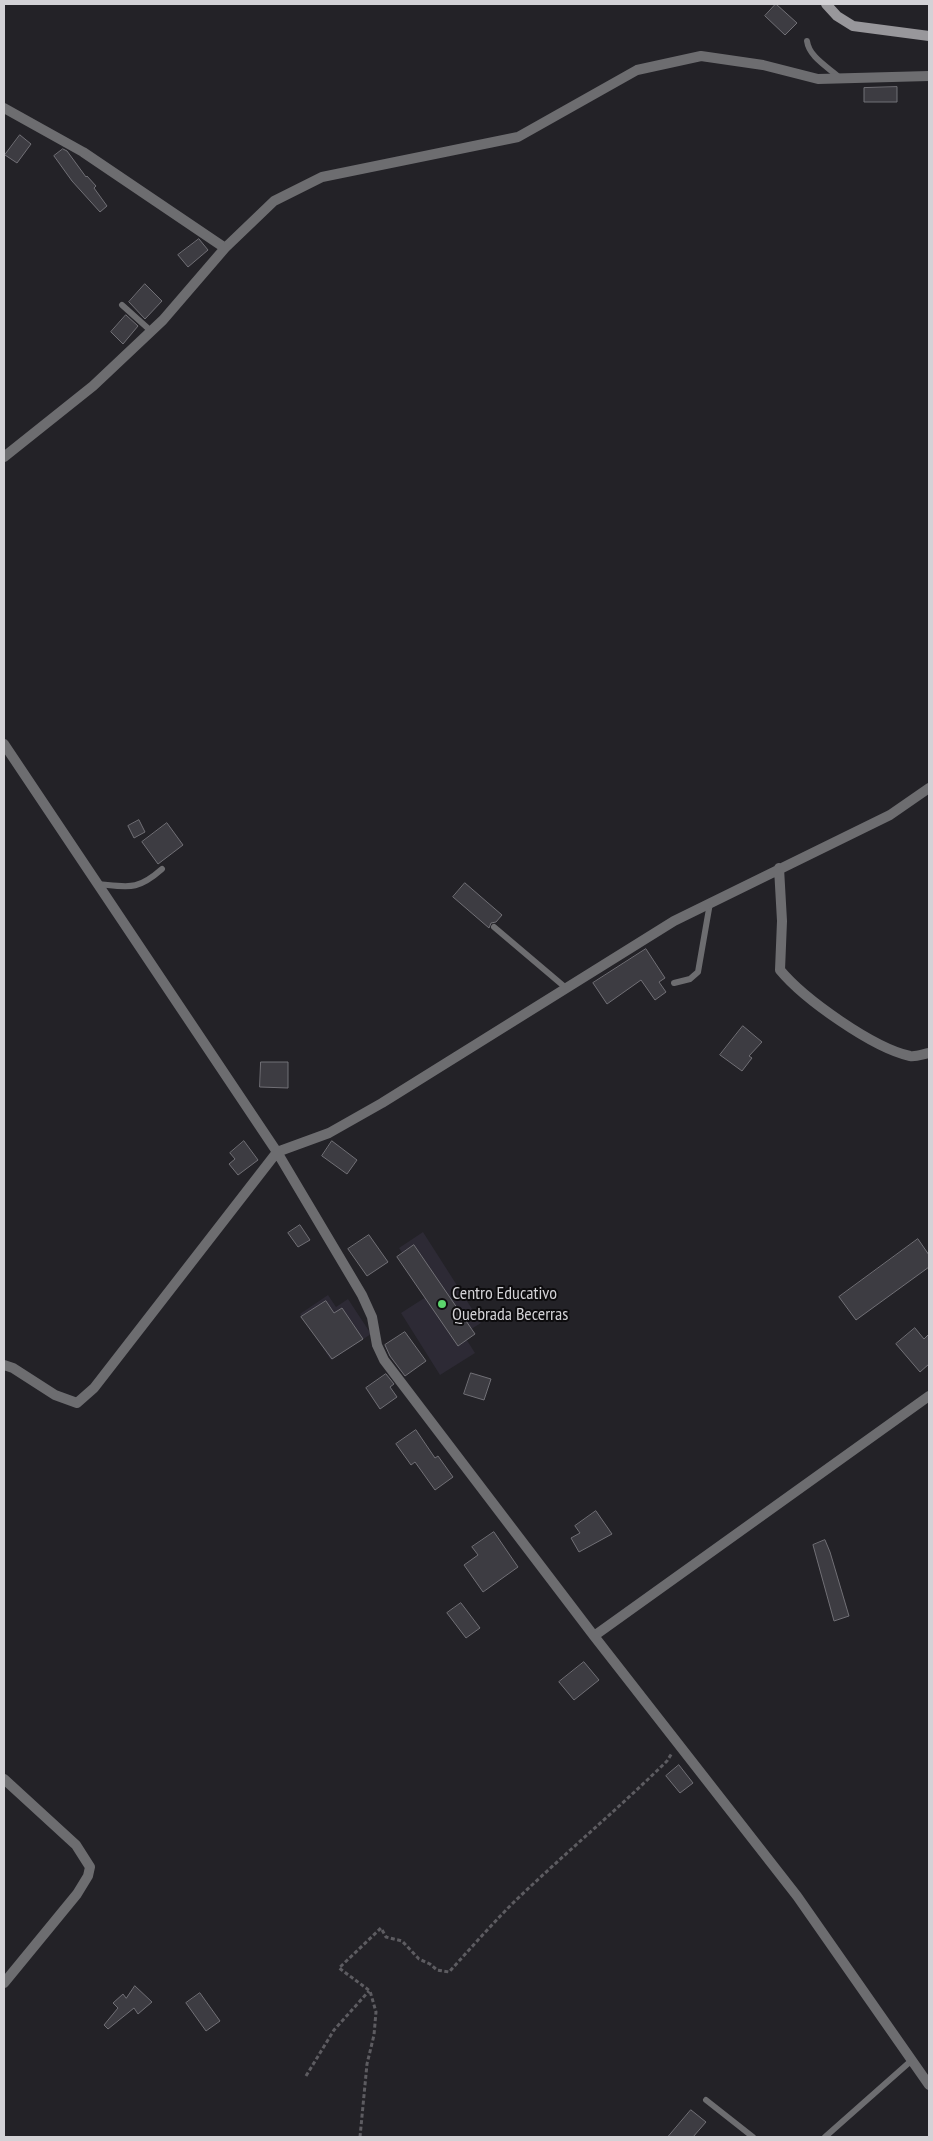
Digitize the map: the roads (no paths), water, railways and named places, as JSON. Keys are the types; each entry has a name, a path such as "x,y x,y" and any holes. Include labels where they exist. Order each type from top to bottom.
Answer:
{"street":[{"path":"826,4 837,16 852,26 929,36"},
{"path":"4,457 93,386 151,331 225,248 274,201 322,178 518,137 637,70 701,56 763,65 818,79 929,76"},
{"path":"4,108 84,152 225,248"},
{"path":"4,744 277,1152 362,1295 372,1317 377,1345 384,1360 594,1636 797,1896 929,2085"},
{"path":"4,1366 13,1368 55,1395 77,1403 94,1388 277,1152 329,1133 391,1098 674,921 890,815 929,788"},
{"path":"779,868 782,921 780,970 794,986 872,1042 912,1056 929,1053"},
{"path":"594,1636 929,1396"},
{"path":"4,1779 76,1845 90,1867 88,1876 77,1894 4,1983"}],"lane":[{"path":"806,41 813,55 840,78"},
{"path":"122,305 151,331"},
{"path":"98,884 131,887 142,885 162,869"},
{"path":"674,983 690,979 698,972 710,903"},
{"path":"494,927 566,988"},
{"path":"825,2137 912,2060"},
{"path":"706,2100 753,2137"}],"place":[{"name":"Centro Educativo Quebrada Becerras","path":"442,1304"}]}
